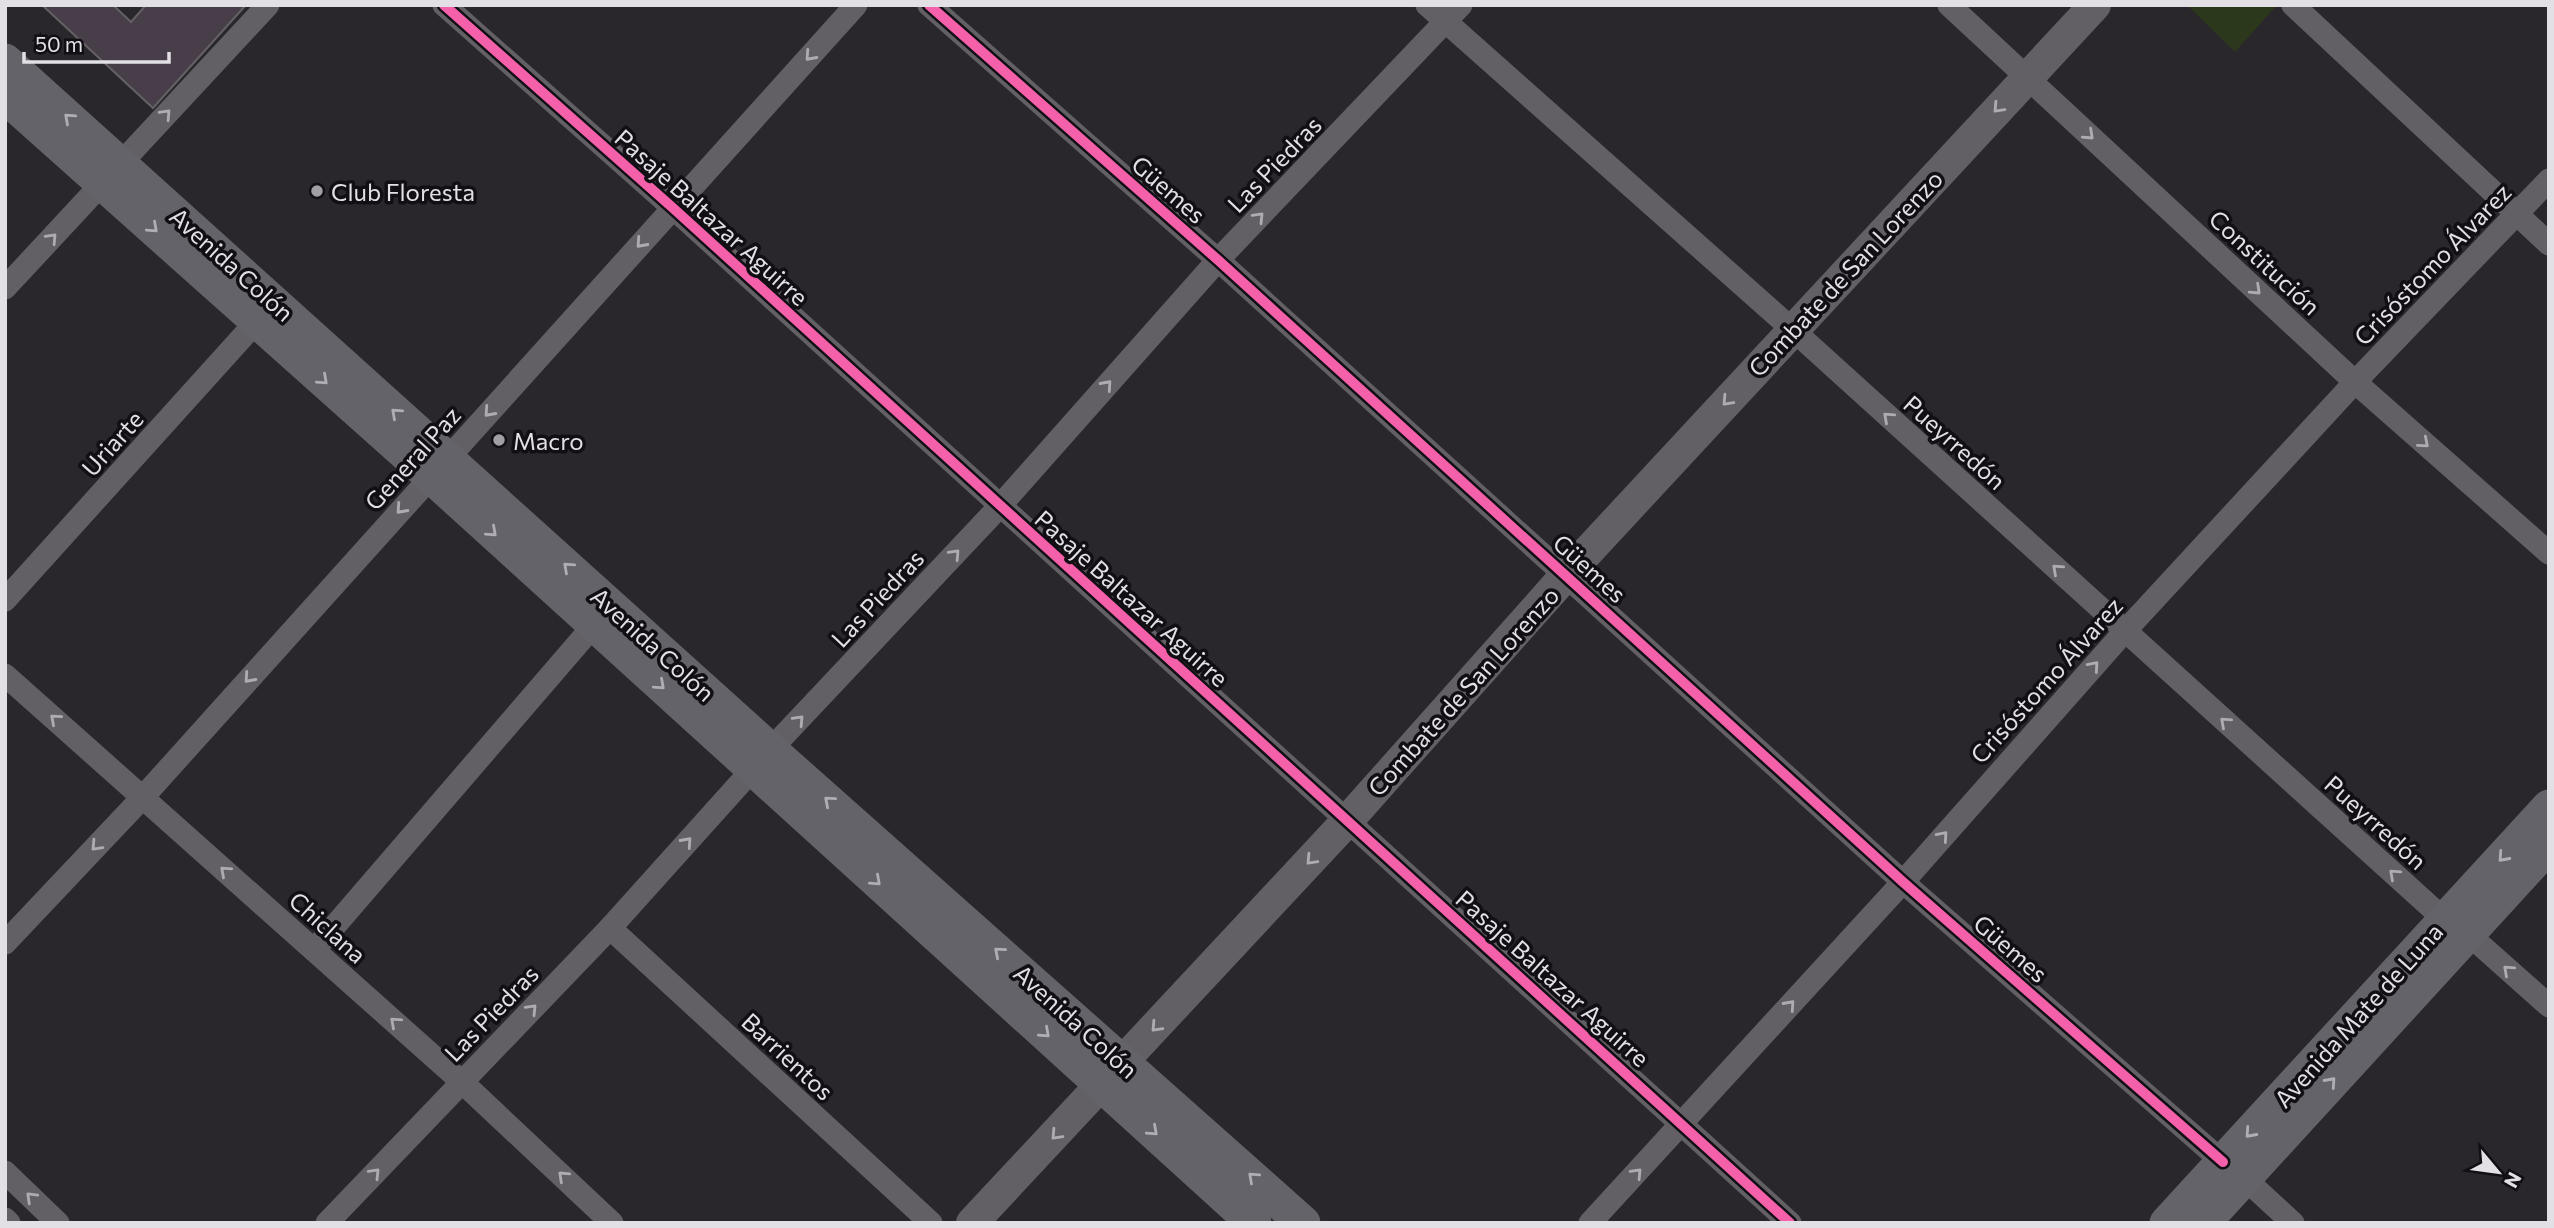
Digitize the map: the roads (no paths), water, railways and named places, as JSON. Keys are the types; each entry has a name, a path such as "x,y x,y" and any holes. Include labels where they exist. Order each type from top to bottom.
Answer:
{"main road":[{"name":"Avenida Colón","path":"5,61 257,321 439,467 594,625 761,760"},
{"name":"Avenida Colón","path":"5,96 111,173 1113,1074 1303,1223"},
{"name":"Avenida Mate de Luna","path":"2167,1223 2233,1170 2456,926 2549,807"},
{"name":"Avenida Mate de Luna","path":"2456,926 2549,845"},
{"name":"Avenida Colón","path":"1113,1074 1254,1223"},
{"name":"Avenida Mate de Luna","path":"2203,1223 2233,1170"}],"street":[{"path":"5,288 268,5"},
{"name":"Pasaje Baltazar Aguirre","path":"444,5 673,208 1790,1223"},
{"name":"General Paz","path":"5,943 143,797 856,5"},
{"name":"Güemes","path":"929,5 1218,260 1903,881 2294,1223"},
{"name":"Pueyrredón","path":"1427,5 1793,330 2125,631 2549,1006"},
{"name":"Las Piedras","path":"327,1223 610,928 761,760 999,507 1218,260 1461,5"},
{"name":"Constitución","path":"1950,5 2355,382 2549,553"},
{"name":"Combate de San Lorenzo","path":"972,1223 1348,820 1566,575 2095,5"},
{"path":"2293,5 2549,244"},
{"name":"Crisóstomo Álvarez","path":"1590,1223 1903,881 2125,631 2355,382 2549,180"},
{"name":"Uriarte","path":"5,600 257,321"},
{"path":"314,950 594,625"},
{"name":"Chiclana","path":"5,675 462,1082 612,1223"},
{"name":"Barrientos","path":"610,928 931,1223"},
{"path":"5,1172 58,1223"}],"place":[{"name":"Club Floresta","path":"317,191"},
{"name":"Macro","path":"499,440"}]}
